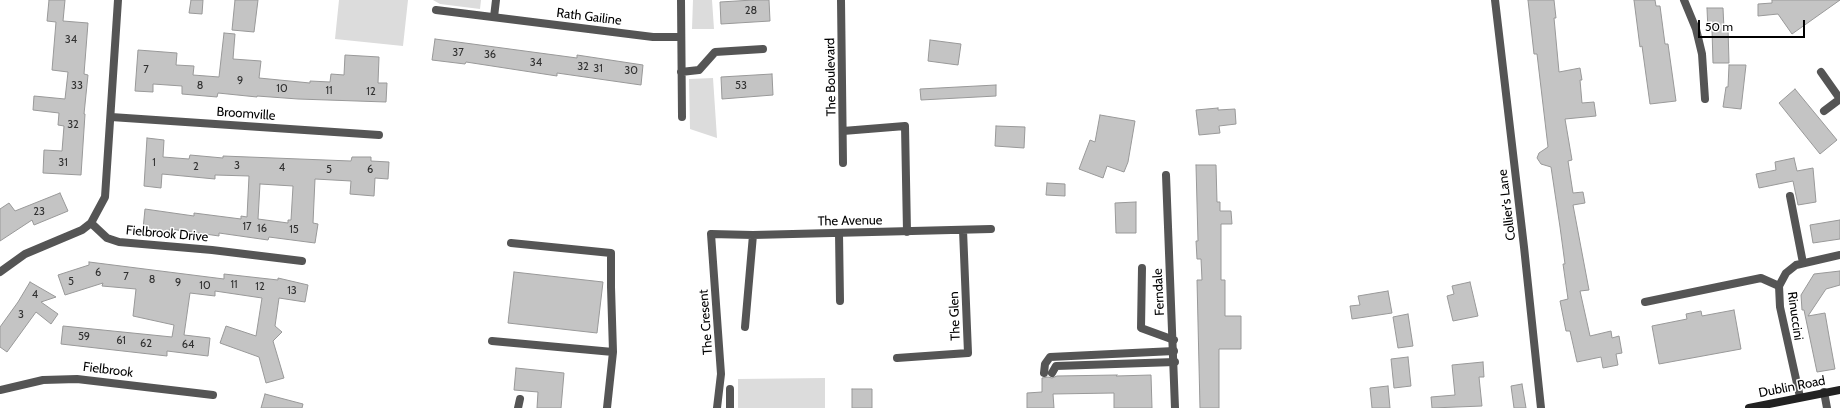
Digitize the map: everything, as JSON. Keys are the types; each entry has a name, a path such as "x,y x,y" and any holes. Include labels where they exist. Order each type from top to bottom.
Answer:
{"main road":[{"name":"Dublin Road","path":"1751,408 1824,392 1840,390"}],"street":[{"path":"0,272 25,254 77,233 91,223 105,197 118,0"},
{"path":"494,17 496,0"},
{"path":"681,0 682,117"},
{"name":"The Boulevard","path":"842,0 843,131 905,126 907,232"},
{"name":"Collier's Lane","path":"1495,0 1541,408"},
{"path":"1684,0 1696,29 1702,54 1705,99"},
{"name":"Rath Gailine","path":"436,10 653,37 681,37"},
{"path":"681,72 699,70 715,52 763,49"},
{"path":"1821,72 1840,99 1824,111"},
{"name":"Broomville","path":"111,117 379,135"},
{"path":"843,131 843,163"},
{"name":"Ferndale","path":"1166,175 1176,408"},
{"path":"1790,196 1803,263"},
{"name":"Fielbrook Drive","path":"91,223 108,238 119,242 212,250 302,261"},
{"name":"The Avenue","path":"711,234 753,236 990,229"},
{"name":"The Glen","path":"897,358 968,353 963,230"},
{"path":"839,233 840,301"},
{"name":"The Cresent","path":"711,234 721,374 717,408"},
{"path":"745,327 753,236"},
{"path":"511,243 611,253 610,287 613,352 607,408"},
{"name":"Rinuccini","path":"1800,397 1780,307 1779,286 1786,273 1796,265 1840,255"},
{"path":"1142,268 1141,328 1174,340"},
{"path":"1645,302 1761,278 1779,286"},
{"path":"492,341 613,352"},
{"path":"1174,351 1050,357 1045,364 1048,373 1056,366 1174,362"},
{"name":"Fielbrook","path":"0,390 43,380 77,378 213,395"},
{"path":"730,389 730,408"},
{"path":"1824,392 1827,408"},
{"path":"518,408 520,399"}],"shaded area":[{"path":"339,0 408,0 403,46 335,39"},
{"path":"433,0 481,0 480,9 440,4"},
{"path":"693,0 712,0 714,29 692,29"},
{"path":"713,78 717,138 690,129 689,79"},
{"path":"825,378 825,408 738,408 738,379"}],"building":[{"path":"49,0 65,0 63,21 88,23 84,74 88,75 84,114 81,175 43,173 44,150 62,151 64,126 58,125 59,113 33,110 34,96 65,99 68,72 52,70 56,22 47,21"},
{"path":"191,0 203,0 202,14 189,13"},
{"path":"235,0 258,0 254,32 232,30"},
{"path":"769,0 770,21 721,24 720,2"},
{"path":"1528,0 1554,0 1556,18 1554,18 1559,72 1580,68 1582,80 1580,80 1582,103 1594,102 1596,116 1565,119 1572,160 1568,161 1573,193 1583,192 1585,203 1573,205 1589,290 1580,291 1590,336 1611,331 1612,338 1619,336 1622,353 1616,354 1618,365 1603,368 1601,357 1577,362 1570,331 1566,331 1560,301 1568,299 1563,264 1565,264 1551,167 1541,164 1537,158 1539,153 1548,147 1537,54 1534,54"},
{"path":"1634,0 1655,0 1656,6 1660,6 1665,44 1668,44 1676,101 1650,104 1642,46 1640,47"},
{"path":"1772,0 1840,0 1792,34 1778,14 1758,16 1758,4 1772,3"},
{"path":"1707,8 1723,8 1724,29 1728,28 1729,63 1713,63 1712,30 1708,31"},
{"path":"224,33 235,34 233,59 261,61 259,78 310,83 310,81 330,82 331,74 344,75 345,55 379,57 378,83 387,83 386,102 257,97 218,93 217,97 182,94 182,86 153,84 153,92 135,91 138,50 177,53 176,65 194,66 193,75 219,77"},
{"path":"435,39 577,58 577,55 643,65 641,85 557,73 557,76 466,62 465,64 432,60"},
{"path":"930,40 961,44 958,65 928,61"},
{"path":"1729,65 1746,65 1741,109 1723,107 1726,87 1728,87"},
{"path":"772,74 773,95 722,99 721,77"},
{"path":"996,85 996,96 921,100 920,89"},
{"path":"1795,89 1837,140 1820,154 1779,103"},
{"path":"1218,108 1218,110 1235,109 1236,124 1219,126 1220,133 1199,135 1196,110"},
{"path":"1100,115 1135,121 1128,162 1124,172 1107,166 1103,178 1079,169 1090,140 1095,142"},
{"path":"996,126 1025,127 1024,148 995,146"},
{"path":"147,138 164,140 163,157 189,159 190,155 223,158 223,156 351,161 352,157 371,157 371,161 389,162 388,179 375,178 374,196 350,194 351,181 315,179 313,223 318,224 315,243 269,237 268,240 219,233 219,236 170,229 170,233 143,229 145,209 194,216 194,213 241,219 241,216 247,217 249,176 215,175 215,179 162,174 161,188 144,186","holes":["260,184 293,186 291,220 288,220 288,223 258,219"]},
{"path":"1794,158 1797,171 1813,168 1816,202 1798,205 1793,181 1759,188 1756,174 1776,170 1775,162"},
{"path":"1196,165 1216,165 1217,202 1220,202 1220,211 1231,211 1232,224 1221,224 1221,280 1225,280 1225,316 1241,316 1241,349 1219,349 1219,408 1200,408 1197,280 1202,280 1201,259 1197,259 1196,241 1198,241"},
{"path":"1047,183 1065,184 1065,196 1046,195"},
{"path":"60,193 68,211 34,225 32,220 0,241 0,209 9,203 15,211"},
{"path":"1136,202 1136,233 1116,233 1115,203"},
{"path":"1840,220 1840,239 1813,243 1810,225"},
{"path":"89,262 224,279 224,274 278,280 278,278 308,285 305,302 279,298 275,326 282,332 273,341 284,378 266,383 259,357 220,343 226,326 256,336 262,298 215,291 215,296 190,293 184,335 210,338 208,356 167,351 167,356 61,344 63,326 172,337 174,325 133,316 136,289 102,286 103,283 65,295 58,275 89,265"},
{"path":"1840,271 1840,285 1826,289 1808,316 1825,313 1835,369 1817,372 1804,310 1802,310 1801,295 1814,274"},
{"path":"514,272 603,282 597,333 508,323"},
{"path":"30,282 56,297 41,302 58,314 51,324 36,312 7,352 0,347 0,327"},
{"path":"1470,282 1478,316 1453,321 1447,296 1454,294 1452,286"},
{"path":"1388,291 1392,313 1352,319 1350,306 1360,305 1358,296"},
{"path":"1734,310 1741,349 1659,364 1652,326 1687,319 1686,314 1701,311 1702,316"},
{"path":"1408,314 1413,346 1398,348 1393,317"},
{"path":"1408,357 1411,386 1394,388 1391,359"},
{"path":"1483,362 1484,377 1479,377 1482,406 1432,408 1431,397 1455,395 1452,365"},
{"path":"516,368 564,373 561,408 537,408 538,392 514,390"},
{"path":"1117,375 1116,376 1151,375 1152,408 1114,408 1114,393 1053,394 1054,408 1027,408 1027,393 1042,392 1042,378 1052,378 1057,376"},
{"path":"1522,384 1526,408 1514,408 1511,386"},
{"path":"1388,386 1390,408 1372,408 1370,388"},
{"path":"852,389 872,389 872,408 852,408"},
{"path":"265,394 303,404 302,408 261,408"}]}
